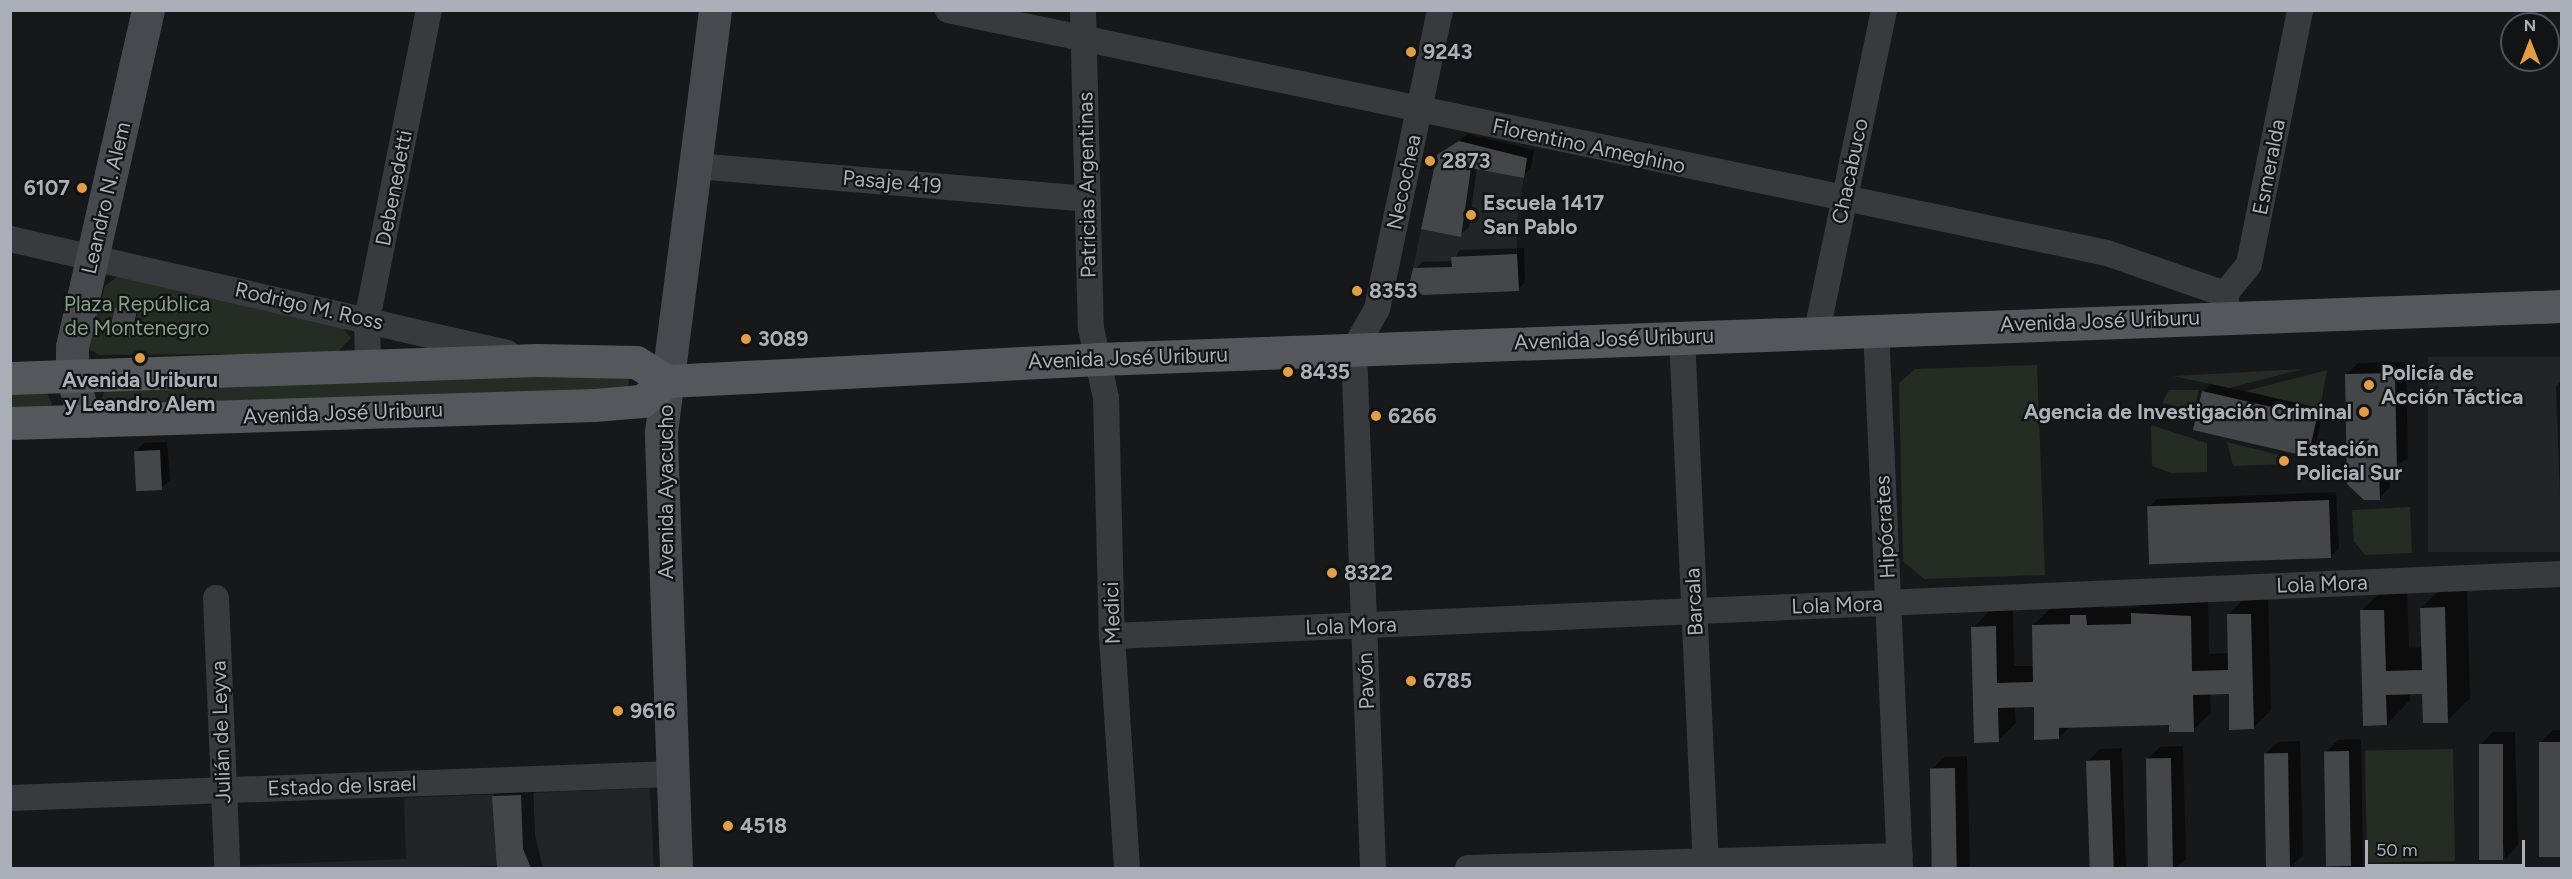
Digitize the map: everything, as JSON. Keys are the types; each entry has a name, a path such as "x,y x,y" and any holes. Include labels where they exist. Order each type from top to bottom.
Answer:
{"main road":[{"name":"Leandro N. Alem","path":"84,421 72,376 72,347 148,10"},
{"name":"Avenida Ayacucho","path":"676,868 661,432 715,10"},
{"name":"Avenida José Uriburu","path":"10,423 594,405 642,401 668,374 1876,329 2226,305 2562,306"},
{"path":"10,378 537,360 636,362 668,374"}],"street":[{"name":"Debenedetti","path":"368,366 367,320 429,10"},
{"name":"Florentino Ameghino","path":"948,10 1419,111 2107,253 2226,305"},
{"name":"Patricias Argentinas","path":"1083,10 1091,328 1098,359"},
{"name":"Necochea","path":"1354,349 1377,309 1440,10"},
{"name":"Chacabuco","path":"1817,331 1884,10"},
{"name":"Esmeralda","path":"2226,305 2249,264 2300,10"},
{"name":"Pasaje 419","path":"696,166 1088,199"},
{"name":"Rodrigo M. Ross","path":"10,238 537,360"},
{"name":"Hipócrates","path":"1876,329 1900,862"},
{"name":"Barcala","path":"1682,336 1706,865"},
{"name":"Pavón","path":"1354,349 1373,868"},
{"name":"Medici","path":"1098,359 1106,398 1112,636 1127,868"},
{"name":"Lola Mora","path":"1112,636 2562,574"},
{"name":"Julián de Leyva","path":"216,598 227,866"},
{"name":"Estado de Israel","path":"10,798 673,774"},
{"path":"1468,868 1900,862"}],"shaded area":[{"name":"Escuela 1417 San Pablo","path":"1459,141 1527,158 1516,227 1519,291 1413,268 1437,155"},
{"path":"2428,357 2561,357 2561,552 2428,552"},
{"path":"650,788 654,868 169,868 406,859 404,798"}],"green space":[{"name":"Plaza República de Montenegro","path":"122,273 342,327 351,338 337,353 99,355 90,350 91,338 105,286"},
{"path":"2037,365 2045,575 1924,579 1903,561 1899,383 1915,369"},
{"path":"2304,369 2229,388 2173,376"},
{"path":"2327,370 2320,409 2246,391"},
{"path":"628,374 629,385 623,388 106,405 102,399 105,388"},
{"path":"10,390 46,390 52,404 47,409 11,411"},
{"path":"2169,390 2199,390 2194,410 2162,403"},
{"path":"2151,425 2207,443 2207,472 2171,473 2152,466"},
{"path":"2227,442 2292,458 2290,464 2233,466"},
{"path":"2410,507 2412,553 2365,555 2354,541 2352,510"},
{"path":"2453,749 2455,861 2367,863 2365,751"}],"building":[{"path":"1459,141 1527,158 1524,178 1471,168 1461,237 1421,229 1437,155"},
{"path":"1517,254 1519,291 1422,295 1410,281 1413,268 1452,267 1451,257"},
{"path":"115,308 136,313 131,337 109,332"},
{"path":"2395,373 2397,471 2379,471 2380,500 2364,500 2347,484 2345,374"},
{"path":"2202,391 2317,418 2308,457 2193,430"},
{"path":"160,450 162,490 136,491 134,451"},
{"path":"2329,500 2331,558 2149,564 2147,506"},
{"path":"2445,607 2448,723 2423,723 2422,694 2386,695 2387,725 2363,726 2360,610 2384,610 2386,671 2422,670 2420,608"},
{"path":"2131,613 2191,616 2192,671 2228,670 2227,614 2251,614 2254,729 2229,730 2229,694 2193,695 2194,732 2169,732 2169,725 2059,728 2059,739 2034,740 2034,707 1998,708 1999,742 1974,743 1971,627 1996,626 1997,683 2033,682 2032,625 2070,624 2070,615 2086,615 2087,625 2131,624"},
{"path":"2539,742 2562,742 2562,857 2539,857"},
{"path":"2479,744 2503,744 2503,860 2479,860"},
{"path":"2324,751 2349,751 2351,866 2326,866"},
{"path":"2264,753 2288,753 2290,868 2266,868"},
{"path":"2146,758 2171,758 2173,868 2148,868"},
{"path":"2110,760 2114,868 2090,868 2086,761"},
{"path":"1930,768 1955,768 1957,868 1932,868"},
{"path":"521,795 523,849 531,868 497,868 492,796"}],"place":[{"name":"9243","path":"1411,52"},
{"name":"2873","path":"1430,161"},
{"name":"6107","path":"82,188"},
{"name":"Escuela 1417 San Pablo","path":"1471,215"},
{"name":"8353","path":"1357,291"},
{"name":"3089","path":"746,339"},
{"name":"Avenida Uriburu y Leandro Alem","path":"140,358"},
{"name":"8435","path":"1288,372"},
{"name":"Policía de Acción Táctica","path":"2369,385"},
{"name":"Agencia de Investigación Criminal","path":"2364,412"},
{"name":"6266","path":"1376,416"},
{"name":"Estación Policial Sur","path":"2284,461"},
{"name":"8322","path":"1332,573"},
{"name":"6785","path":"1411,681"},
{"name":"9616","path":"618,711"},
{"name":"4518","path":"728,826"}]}
